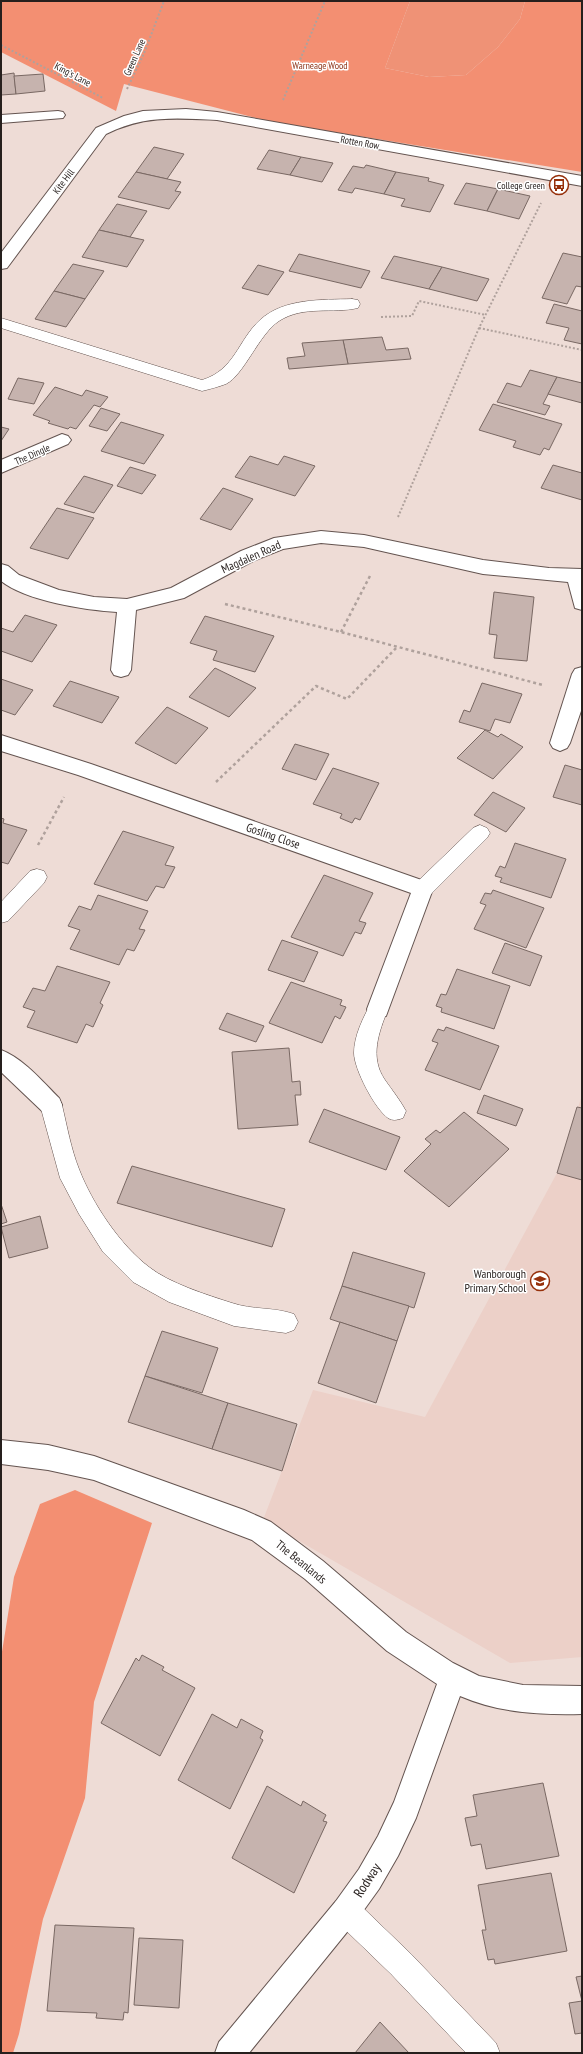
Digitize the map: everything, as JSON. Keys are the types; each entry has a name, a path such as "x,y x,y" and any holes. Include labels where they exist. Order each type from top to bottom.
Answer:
{"street":[{"name":"Rotten Row","path":"138,116 180,114 217,116 582,181"},
{"path":"1,120 58,115"},
{"name":"Kite Hill","path":"1,264 101,131 115,123 138,116"},
{"path":"1,237 17,241"},
{"name":"The Dingle","path":"1,467 62,440"},
{"name":"Magdalen Road","path":"1,572 12,580 35,590 59,597 94,604 127,606 177,593 247,556 280,543 320,537 349,539 483,567 579,577"},
{"path":"579,577 582,603"},
{"path":"121,670 127,606"},
{"path":"560,743 577,694 582,674"},
{"name":"Gosling Close","path":"1,743 84,769 423,889"},
{"path":"378,1009 423,889"},
{"path":"1,1060 15,1070 51,1105"},
{"name":"The Beanlands","path":"1,1452 59,1459 96,1468 197,1507 250,1525 269,1536 301,1560 397,1643 426,1663 453,1678 487,1693 526,1699 582,1700"},
{"name":"Rodway","path":"230,2053 346,1911 377,1866 406,1808 453,1678"}],"lane":[{"path":"1,323 202,386 221,380 229,373 265,324 272,318 285,312 301,308 352,304"},
{"path":"423,889 480,834"},
{"path":"1,915 37,877"},
{"path":"378,1009 367,1032 364,1055 367,1072 377,1089 395,1111"},
{"path":"51,1105 68,1171 111,1245 141,1275 176,1294 234,1315 286,1322"},
{"path":"346,1911 401,1964 486,2053"}],"path":[{"name":"Green Lane","path":"138,116 127,103 126,92 145,51 164,1"},
{"path":"272,126 325,1"},
{"name":"King's Lane","path":"1,45 138,116"},
{"path":"341,632 386,546 479,328 554,176"},
{"path":"352,304 368,317 412,316 419,301 486,314"},
{"path":"479,328 582,350"},
{"path":"177,593 398,646 577,694"},
{"path":"211,787 316,686 347,699 398,646"},
{"path":"37,877 34,860 36,849 66,792 84,769"}],"shaded area":[{"path":"410,1 525,1 520,19 498,47 466,75 429,77 385,68"},
{"name":"Wanborough Primary School","path":"582,1095 582,1657 510,1663 263,1520 313,1390 425,1417 557,1173"}],"green space":[{"name":"Warneage Wood","path":"1,1 410,1 385,68 429,77 466,75 498,47 520,19 525,1 582,1 582,172 272,122 124,84 116,111 1,52"},
{"path":"75,1490 152,1523 94,1702 85,1798 43,1919 19,2034 13,2053 1,2053 1,1658 14,1577 40,1504"}],"building":[{"path":"14,73 16,94 1,95 1,75"},
{"path":"43,74 45,91 16,94 14,76"},
{"path":"154,147 184,154 167,179 136,172"},
{"path":"269,150 301,157 290,175 257,169"},
{"path":"301,157 333,163 322,182 290,175"},
{"path":"366,165 396,172 384,194 355,188 352,193 338,190 353,166 364,168"},
{"path":"136,172 181,182 175,191 181,192 169,209 118,197"},
{"path":"396,172 429,178 428,181 444,185 430,212 401,206 405,199 384,194"},
{"path":"466,183 498,189 487,211 454,204"},
{"path":"498,189 530,196 519,219 487,211"},
{"path":"117,204 147,211 130,237 99,230"},
{"path":"99,230 144,240 127,267 82,257"},
{"path":"563,253 582,257 582,287 576,286 567,304 542,298"},
{"path":"299,254 370,271 361,288 289,271"},
{"path":"394,256 442,267 429,289 381,278"},
{"path":"73,264 104,271 85,299 54,291"},
{"path":"258,265 284,272 268,295 242,288"},
{"path":"442,267 489,279 477,301 429,289"},
{"path":"54,291 85,299 66,327 35,319"},
{"path":"554,304 582,311 582,344 564,340 569,328 546,323"},
{"path":"382,337 386,350 408,348 411,359 348,364 343,340"},
{"path":"343,340 348,364 289,369 287,358 305,356 302,343"},
{"path":"530,370 557,377 543,404 550,406 545,415 497,402 507,383 521,387"},
{"path":"557,377 582,383 582,403 548,394"},
{"path":"18,378 44,383 34,404 8,399"},
{"path":"55,387 82,396 86,390 108,397 100,407 94,405 76,429 70,427 68,429 48,423 50,421 33,415"},
{"path":"493,404 562,424 549,450 544,448 540,455 513,447 516,441 479,430"},
{"path":"101,408 120,414 107,431 89,426"},
{"path":"121,422 164,435 144,464 101,451"},
{"path":"1,427 9,429 1,441"},
{"path":"250,456 278,465 284,456 315,466 295,496 235,477"},
{"path":"553,465 582,473 582,500 541,488"},
{"path":"130,467 156,475 142,494 117,486"},
{"path":"84,476 113,485 94,513 64,504"},
{"path":"223,488 253,499 231,530 200,519"},
{"path":"57,508 94,518 68,559 30,548"},
{"path":"494,592 534,597 527,661 494,658 497,635 489,634"},
{"path":"25,615 57,625 32,662 1,651 1,628 13,632"},
{"path":"205,616 274,636 255,672 213,660 217,651 190,643"},
{"path":"215,668 256,688 229,717 189,697"},
{"path":"1,679 33,690 15,715 1,710"},
{"path":"70,681 119,697 102,723 53,706"},
{"path":"482,683 522,694 510,723 495,719 490,731 459,722 464,710 470,712"},
{"path":"167,707 208,728 176,764 135,743"},
{"path":"485,730 498,737 501,734 523,747 493,779 457,758"},
{"path":"295,744 329,754 316,780 282,769"},
{"path":"565,765 582,770 582,805 553,797"},
{"path":"333,768 379,783 360,820 355,818 352,823 340,818 342,814 313,804"},
{"path":"493,792 525,808 506,832 474,815"},
{"path":"1,818 4,819 3,823 27,830 8,864 1,862"},
{"path":"123,831 174,847 165,865 175,867 164,888 156,886 147,901 94,884"},
{"path":"515,843 566,859 551,898 500,882 502,878 495,876 500,866 505,868"},
{"path":"324,875 373,893 359,921 366,923 361,934 355,932 343,956 291,937"},
{"path":"493,890 544,908 526,948 474,929 486,905 480,903 485,893 491,894"},
{"path":"98,895 148,911 139,929 145,930 134,951 127,949 119,965 70,949 80,930 68,926 79,906 91,910"},
{"path":"282,940 318,952 304,982 268,970"},
{"path":"505,943 542,956 530,986 492,973"},
{"path":"57,966 110,982 100,1003 103,1005 93,1027 86,1024 77,1043 27,1027 35,1011 23,1007 33,988 45,991"},
{"path":"457,969 510,986 494,1029 441,1012 442,1008 436,1006 441,994 446,995"},
{"path":"291,982 342,1000 340,1005 346,1007 340,1019 335,1016 322,1043 269,1023"},
{"path":"227,1013 264,1026 256,1042 219,1029"},
{"path":"446,1027 499,1046 480,1090 425,1070 438,1043 432,1041 438,1029 444,1031"},
{"path":"289,1048 292,1082 300,1081 301,1095 295,1095 298,1125 238,1129 232,1052"},
{"path":"484,1095 523,1109 516,1126 477,1113"},
{"path":"577,1107 582,1108 582,1180 557,1173"},
{"path":"324,1109 400,1137 386,1170 309,1142"},
{"path":"464,1112 509,1149 449,1207 404,1171 431,1144 425,1139 436,1130 440,1133"},
{"path":"132,1166 285,1209 272,1247 117,1203"},
{"path":"1,1204 7,1222 1,1224"},
{"path":"40,1216 48,1248 9,1258 1,1227"},
{"path":"353,1252 425,1273 414,1308 342,1286"},
{"path":"342,1286 409,1306 397,1341 330,1319"},
{"path":"340,1322 397,1341 376,1403 318,1383"},
{"path":"162,1331 218,1348 202,1393 145,1376"},
{"path":"145,1376 228,1403 212,1449 128,1422"},
{"path":"228,1403 297,1424 282,1471 212,1449"},
{"path":"142,1655 164,1667 162,1670 195,1688 160,1756 101,1723 136,1658 139,1661"},
{"path":"212,1714 237,1728 241,1719 263,1731 260,1738 263,1740 230,1809 178,1780"},
{"path":"543,1783 559,1856 486,1869 481,1844 471,1846 465,1818 477,1816 473,1795"},
{"path":"267,1786 301,1806 303,1801 326,1815 323,1821 327,1822 294,1893 232,1858"},
{"path":"551,1873 567,1951 495,1964 494,1959 488,1960 482,1930 486,1930 478,1885"},
{"path":"55,1925 134,1928 128,2013 124,2012 123,2020 96,2018 97,2013 47,2011"},
{"path":"139,1938 183,1940 179,2008 134,2005"},
{"path":"582,1976 582,2001 576,1977"},
{"path":"582,2001 582,2033 575,2034 569,2003"},
{"path":"380,2022 409,2053 355,2053"}],"place":[{"name":"College Green","path":"559,185"},
{"name":"Wanborough Primary School","path":"540,1281"}]}
